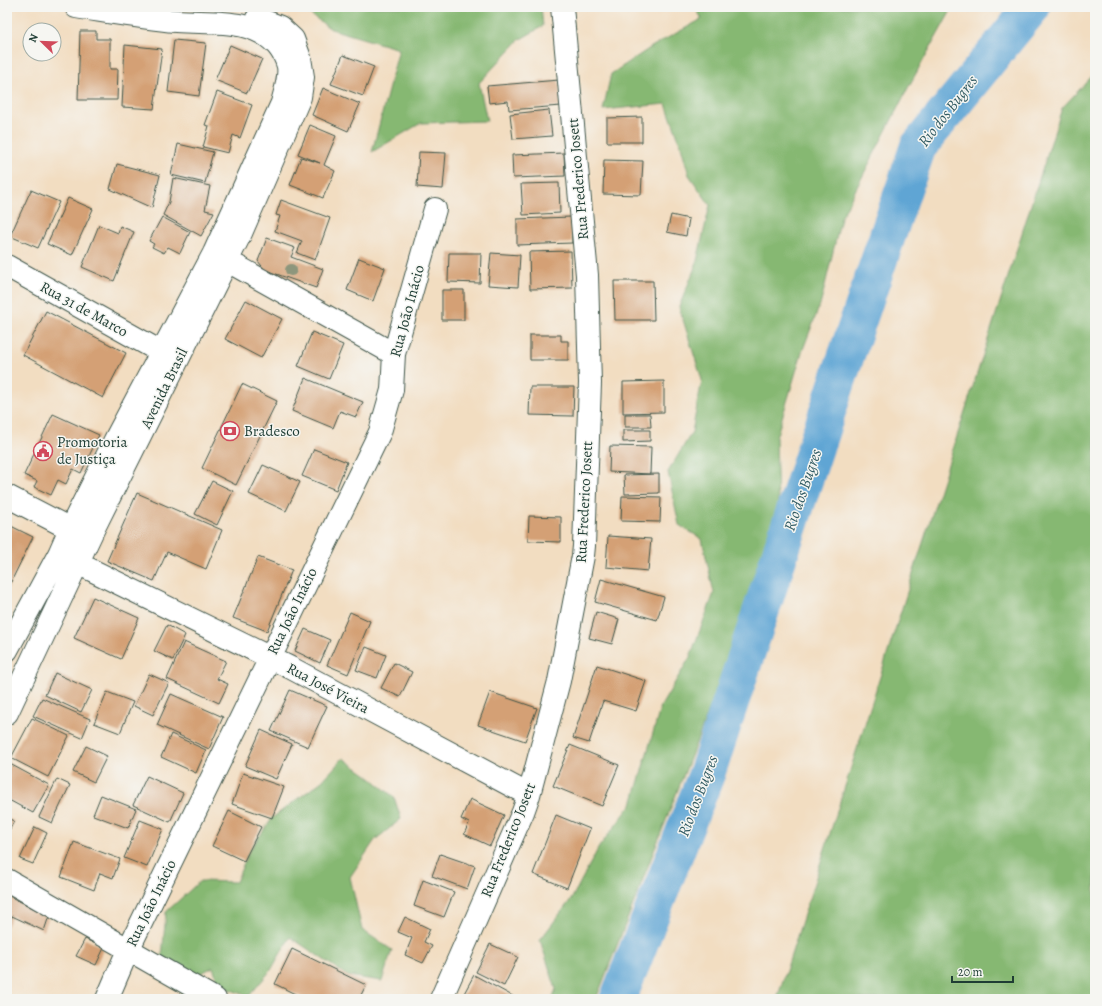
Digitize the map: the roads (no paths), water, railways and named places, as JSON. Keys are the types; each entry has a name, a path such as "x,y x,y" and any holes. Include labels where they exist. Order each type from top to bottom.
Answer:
{"street":[{"name":"Avenida Brasil","path":"7,713 68,558 220,256 282,103 287,83 288,67 282,51 270,38 255,29 231,23 176,21 76,7"},
{"name":"Avenida Brasil","path":"80,534 161,352 220,256 244,225 300,97 303,77 300,58 293,39 280,27 253,16 196,7"},
{"name":"Rua Frederico Josett","path":"441,999 523,812 529,795 558,681 583,556 590,383 587,275 562,7"},
{"name":"Rua João Inácio","path":"107,999 128,950 380,432 392,390 394,354 435,209"},
{"path":"220,256 394,354"},
{"name":"Rua 31 de Marco","path":"7,266 161,352"},
{"path":"7,496 80,534"},
{"name":"Avenida Brasil","path":"7,650 68,558"},
{"name":"Rua José Vieira","path":"68,558 270,657 529,795"},
{"path":"7,880 215,999"}],"waterway":[{"name":"Rio dos Bugres","path":"618,999 707,773 841,371 918,147 1032,7"}],"place":[{"name":"Bradesco","path":"230,431"},
{"name":"Promotoria de Justiça","path":"43,451"}]}
